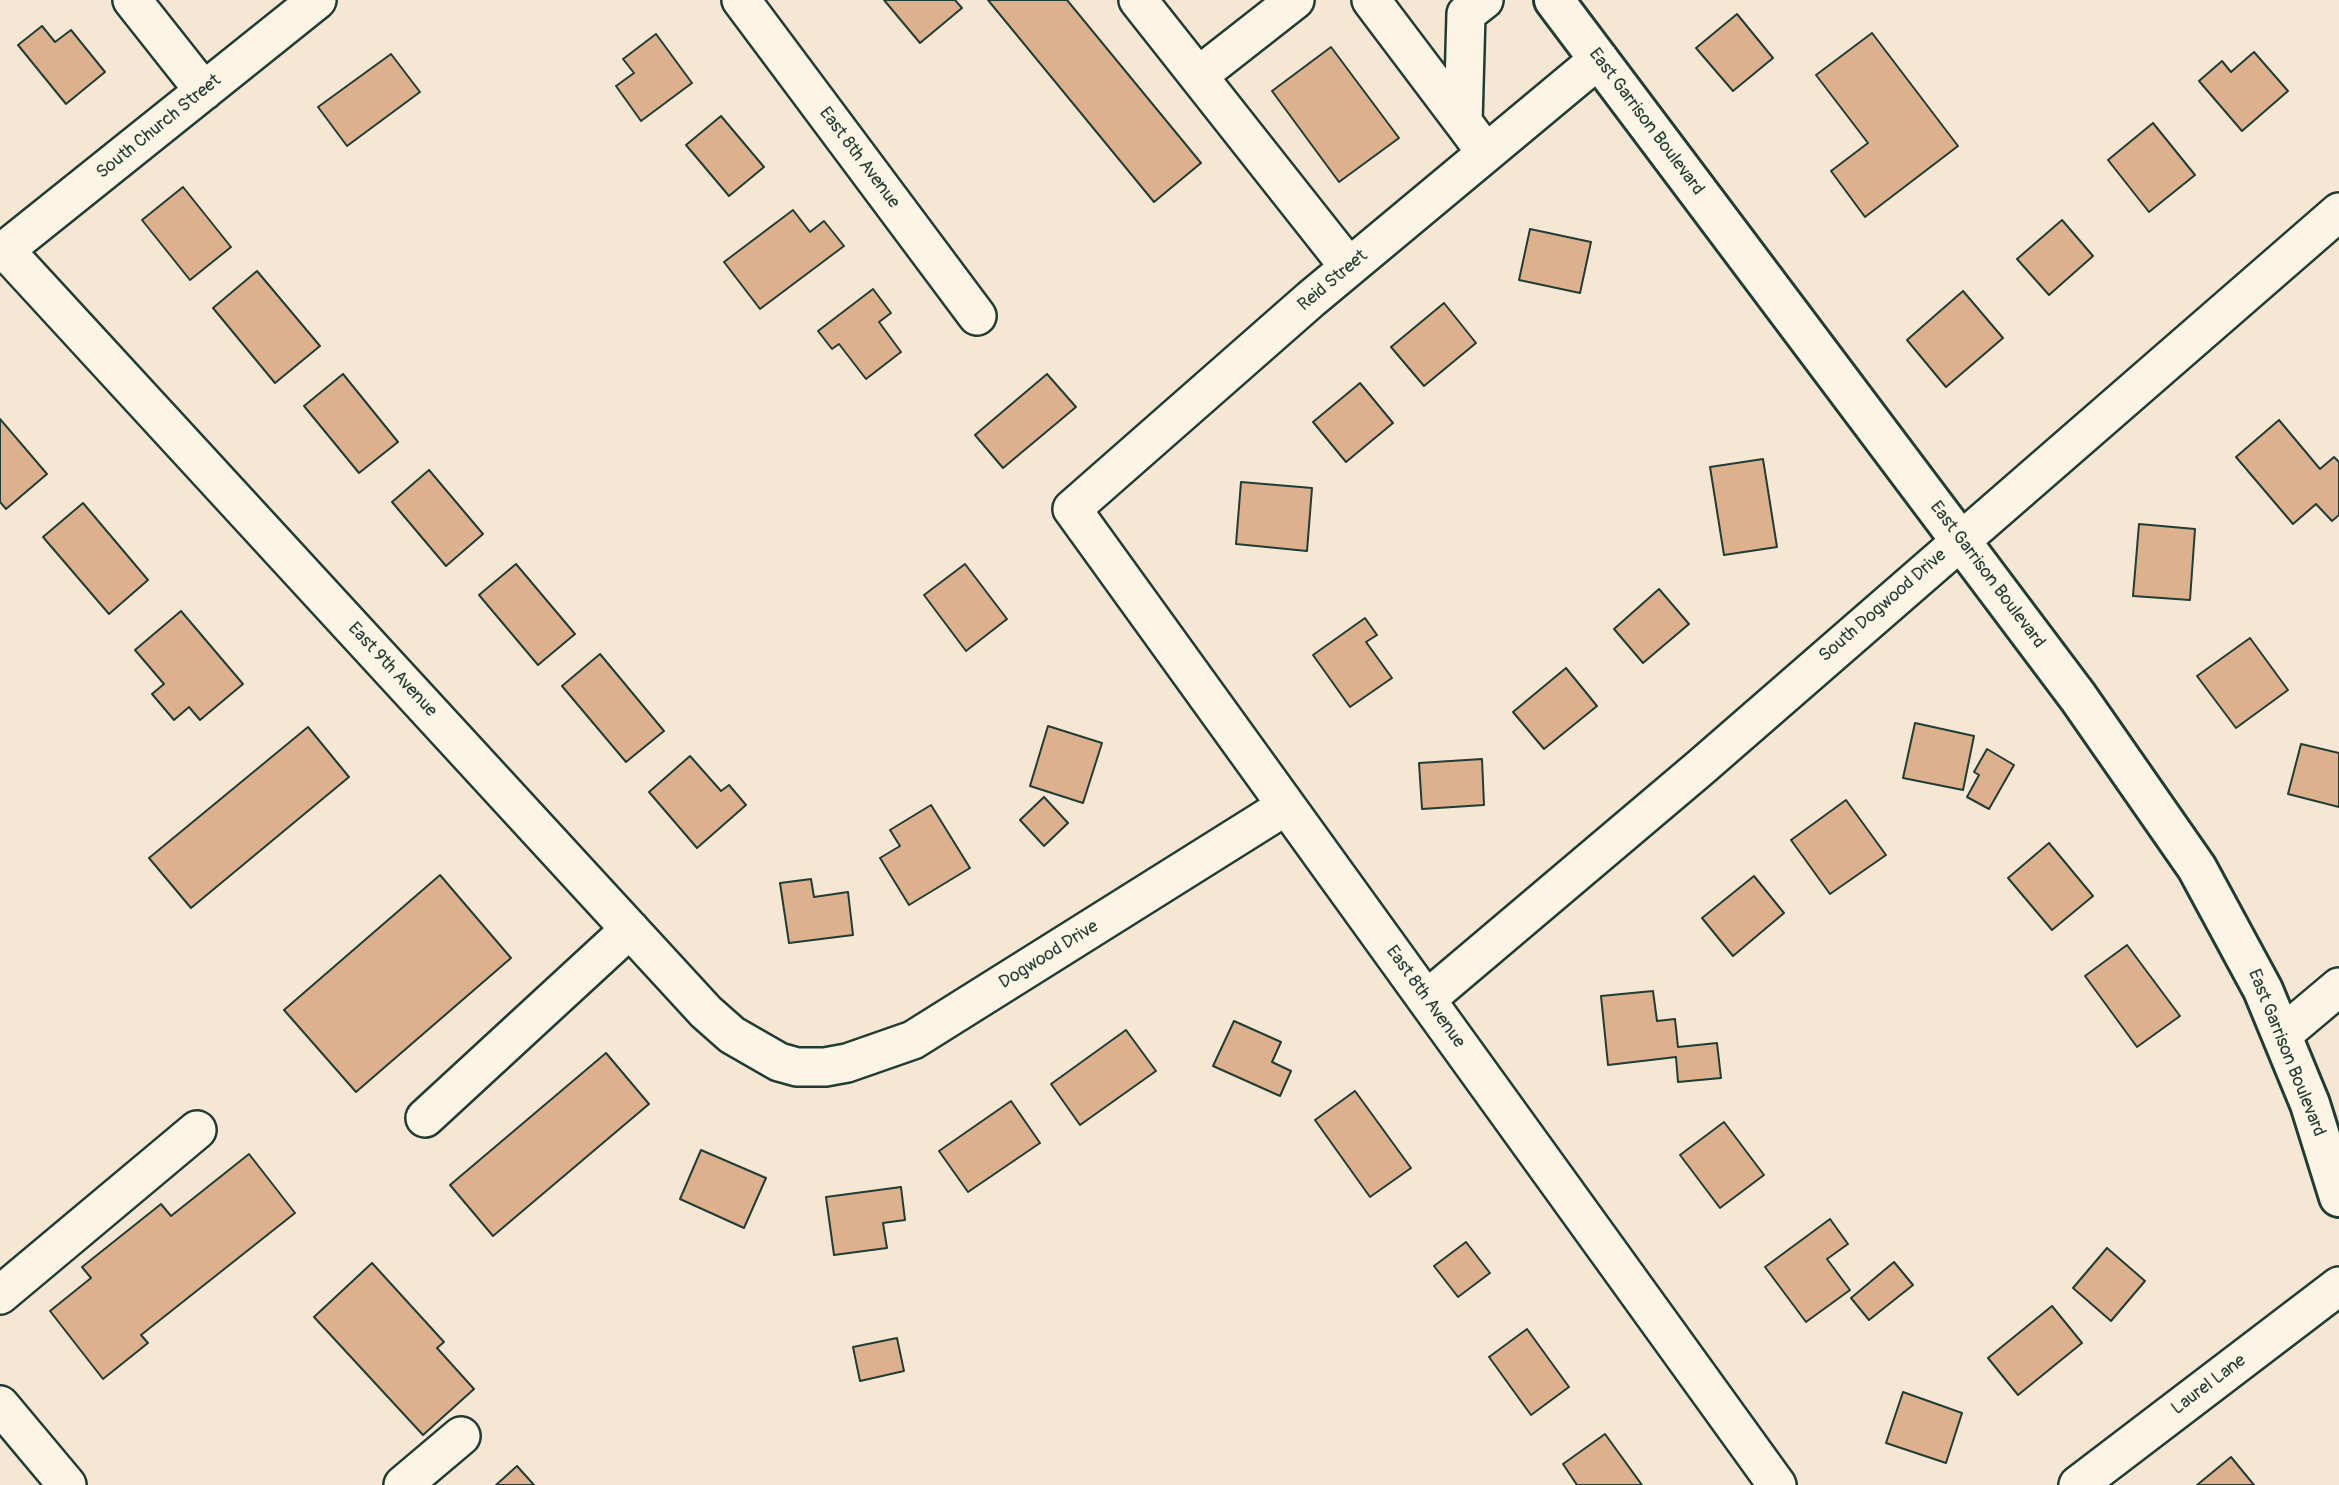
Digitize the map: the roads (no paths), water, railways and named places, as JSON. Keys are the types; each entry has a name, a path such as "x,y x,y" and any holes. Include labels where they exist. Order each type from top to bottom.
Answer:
{"main road":[{"name":"East Garrison Boulevard","path":"1554,0 2101,728 2197,868 2236,937 2283,1035 2339,1197"}],"street":[{"path":"132,0 204,91"},
{"name":"South Church Street","path":"2,252 317,0"},
{"name":"East 8th Avenue","path":"741,0 977,316"},
{"path":"1138,0 1349,267"},
{"path":"1198,76 1295,0"},
{"path":"1371,0 1486,153"},
{"path":"1463,122 1466,14 1484,0"},
{"name":"Reid Street","path":"1072,509 1349,267 1599,59"},
{"name":"South Dogwood Drive","path":"1427,999 1700,768 1960,538 2339,212"},
{"name":"East 9th Avenue","path":"2,252 706,1012 732,1035 779,1062 797,1067"},
{"name":"East 8th Avenue","path":"1072,509 1777,1485"},
{"name":"Dogwood Drive","path":"797,1067 848,1063 913,1040 1286,806"},
{"path":"425,1118 630,929"},
{"path":"2283,1035 2339,987"},
{"path":"0,1295 197,1130"},
{"name":"Laurel Lane","path":"2078,1485 2339,1286"},
{"path":"0,1405 67,1485"},
{"path":"403,1485 461,1436"}]}
